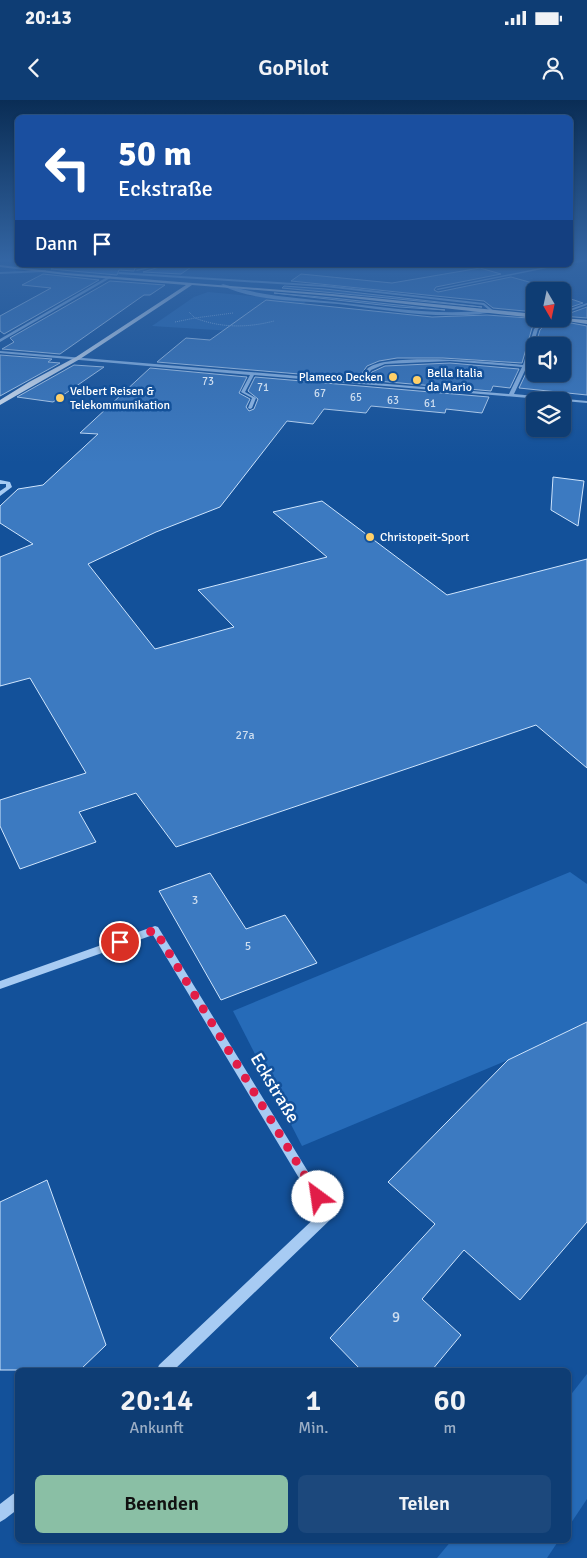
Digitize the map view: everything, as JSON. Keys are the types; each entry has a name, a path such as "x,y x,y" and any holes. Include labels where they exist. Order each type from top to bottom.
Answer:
{"main road":[{"path":"0,403 31,382 78,358 125,327"}],"street":[{"path":"0,341 23,327"},
{"path":"511,395 524,366 537,328"},
{"path":"0,352 587,402"},
{"path":"361,382 370,369 384,363 450,360 524,366"},
{"path":"250,408 254,398 243,392 243,388 253,373"},
{"path":"0,482 8,483 9,487 0,494"},
{"name":"Eckstraße","path":"0,985 155,930 328,1214 166,1368"},
{"path":"0,1514 15,1502"}],"shaded area":[{"path":"168,327 285,327 283,330 262,333"},
{"path":"570,872 587,884 587,1022 508,1060 302,1146 233,1011"},
{"path":"587,1374 587,1499 571,1523 571,1394"},
{"path":"450,1543 557,1543 547,1558 437,1558"}],"building":[{"path":"0,327 16,327 4,334 0,331"},
{"path":"29,327 98,327 60,354 2,349 14,342 10,338"},
{"path":"228,327 532,328 529,337 526,337 526,349 522,363 443,358 397,358 379,361 367,366 358,379 157,362 186,338 210,340"},
{"path":"587,327 587,395 519,388 526,373 526,382 571,382 571,337 538,337 542,328"},
{"path":"0,355 52,359 48,362 60,363 0,396"},
{"path":"450,363 519,369 510,388 493,386 491,391 366,380 372,372 385,366"},
{"path":"74,365 104,367 53,402 17,397"},
{"path":"150,368 247,377 239,393 250,399 246,407 249,411 254,409 258,399 248,391 255,377 489,397 482,413 446,409 445,413 371,406 366,413 324,409 313,424 287,421 220,507 156,532 88,564 155,649 234,627 198,590 327,557 273,512 322,501 447,595 587,559 587,768 536,725 176,847 136,793 79,812 96,842 20,869 0,826 0,800 86,773 30,678 0,686 0,557 33,544 0,523 0,506 18,489 43,485 98,434 80,433"},
{"path":"553,477 584,481 578,526 551,510"},
{"path":"210,873 246,929 285,915 317,963 221,1000 159,891"},
{"path":"587,1022 587,1222 520,1300 464,1250 422,1299 461,1335 434,1368 359,1368 330,1338 435,1224 388,1182 508,1060"},
{"path":"47,1180 106,1345 82,1368 15,1368 15,1370 0,1370 0,1202"}],"place":[{"name":"Plameco Decken","path":"393,377"},
{"name":"Bella Italia da Mario","path":"417,380"},
{"name":"Velbert Reisen & Telekommunikation","path":"60,398"},
{"name":"Christopeit-Sport","path":"370,537"}],"route":[{"path":"120,942 155,930 318,1197"}]}
